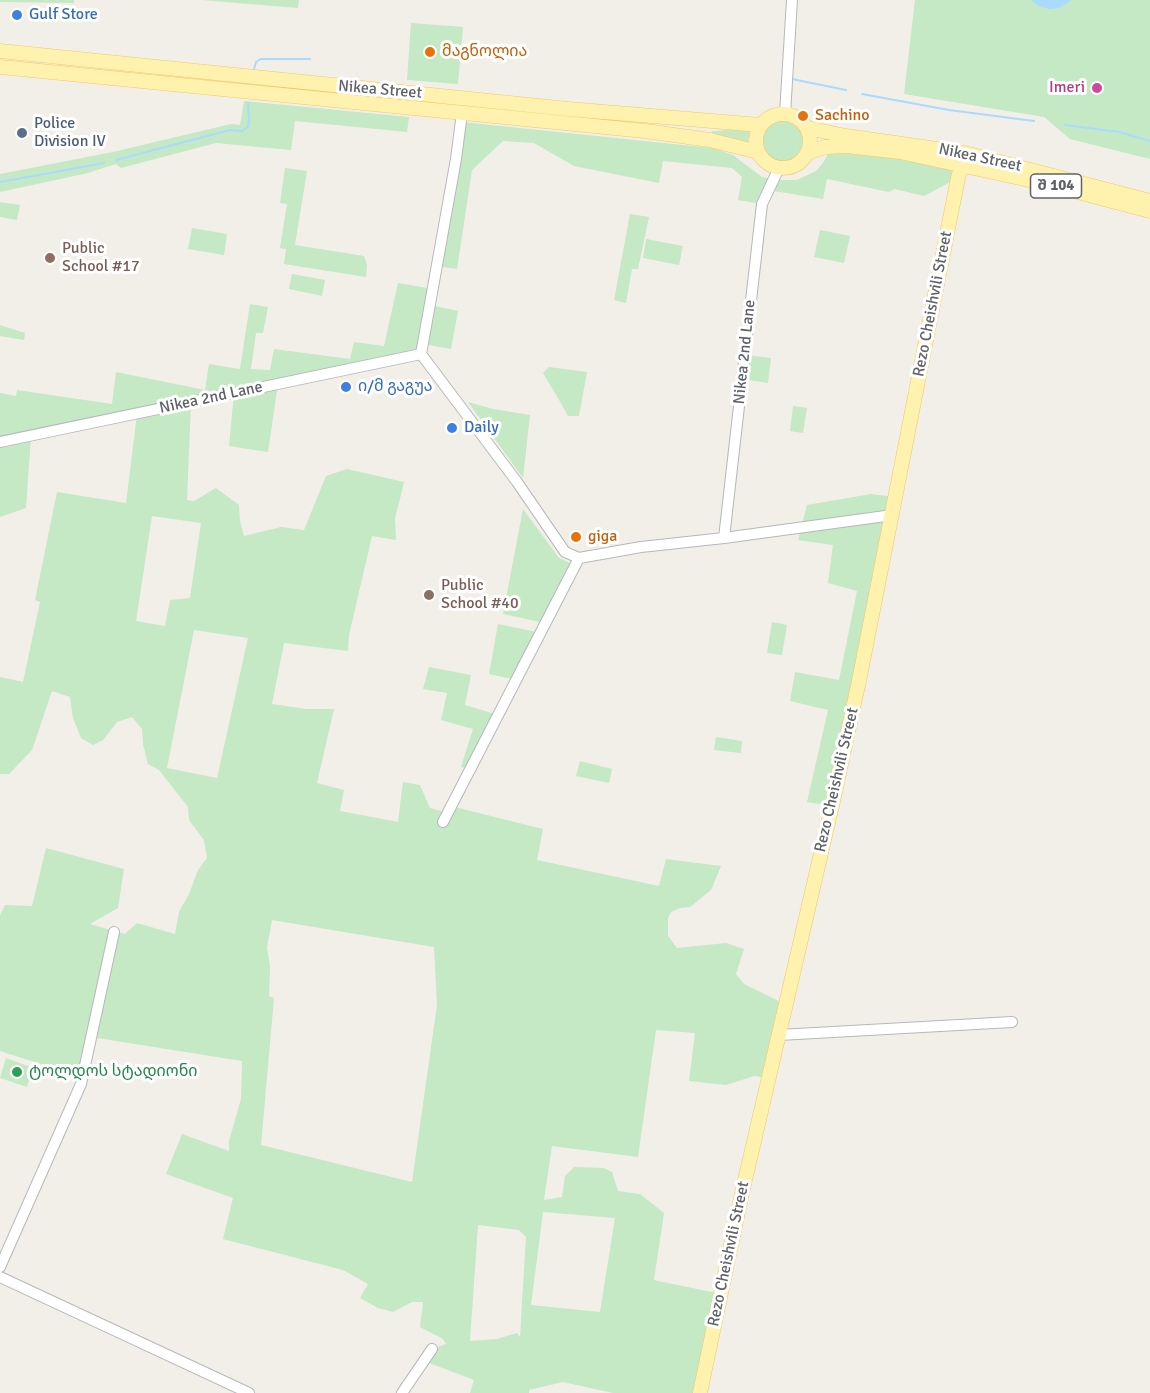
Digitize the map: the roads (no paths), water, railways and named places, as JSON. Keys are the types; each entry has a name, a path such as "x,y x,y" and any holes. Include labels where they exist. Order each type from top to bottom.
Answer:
{"main road":[{"name":"Nikea Street","path":"0,51 568,109 760,125 775,114 785,114 794,116 807,128 963,158 1150,201"},
{"path":"67,74 69,58"},
{"name":"Nikea Street","path":"0,67 645,131 710,140 758,152 763,160 778,168 795,165 807,153 825,147 847,146 963,158 1043,183 1150,211"},
{"path":"758,152 755,144 760,125"},
{"path":"807,128 810,145 807,153"},
{"name":"Rezo Cheishvili Street","path":"700,1393 742,1193 834,795 963,158"}],"street":[{"path":"785,114 792,0"},
{"path":"462,113 421,354 517,482 565,552 579,558 641,547 892,515"},
{"name":"Nikea 2nd Lane","path":"724,538 762,204 778,168"},
{"name":"Nikea 2nd Lane","path":"0,442 421,354"},
{"path":"443,822 579,558"},
{"path":"0,1267 81,1084 114,932"},
{"path":"778,1035 1012,1022"},
{"path":"0,1277 249,1393"},
{"path":"402,1393 432,1349"}],"water":[{"path":"1031,0 1072,0 1059,8 1049,9"}],"waterway":[{"path":"254,69 256,62 261,59 310,59"},
{"path":"792,79 846,90"},
{"path":"862,94 949,110 1034,121"},
{"path":"116,160 230,130 242,131 248,127 248,103"},
{"path":"1065,125 1119,132 1150,141"},
{"path":"0,182 104,163"}],"place":[{"name":"Gulf Store","path":"17,15"},
{"name":"მაგნოლია","path":"430,52"},
{"name":"Imeri","path":"1097,88"},
{"name":"Sachino","path":"803,116"},
{"name":"Police Division IV","path":"22,133"},
{"name":"Public School #17","path":"50,258"},
{"name":"ი/მ გაგუა","path":"346,387"},
{"name":"Daily","path":"452,428"},
{"name":"giga","path":"576,537"},
{"name":"Public School #40","path":"429,595"},
{"name":"ტოლდოს სტადიონი","path":"17,1072"}]}
